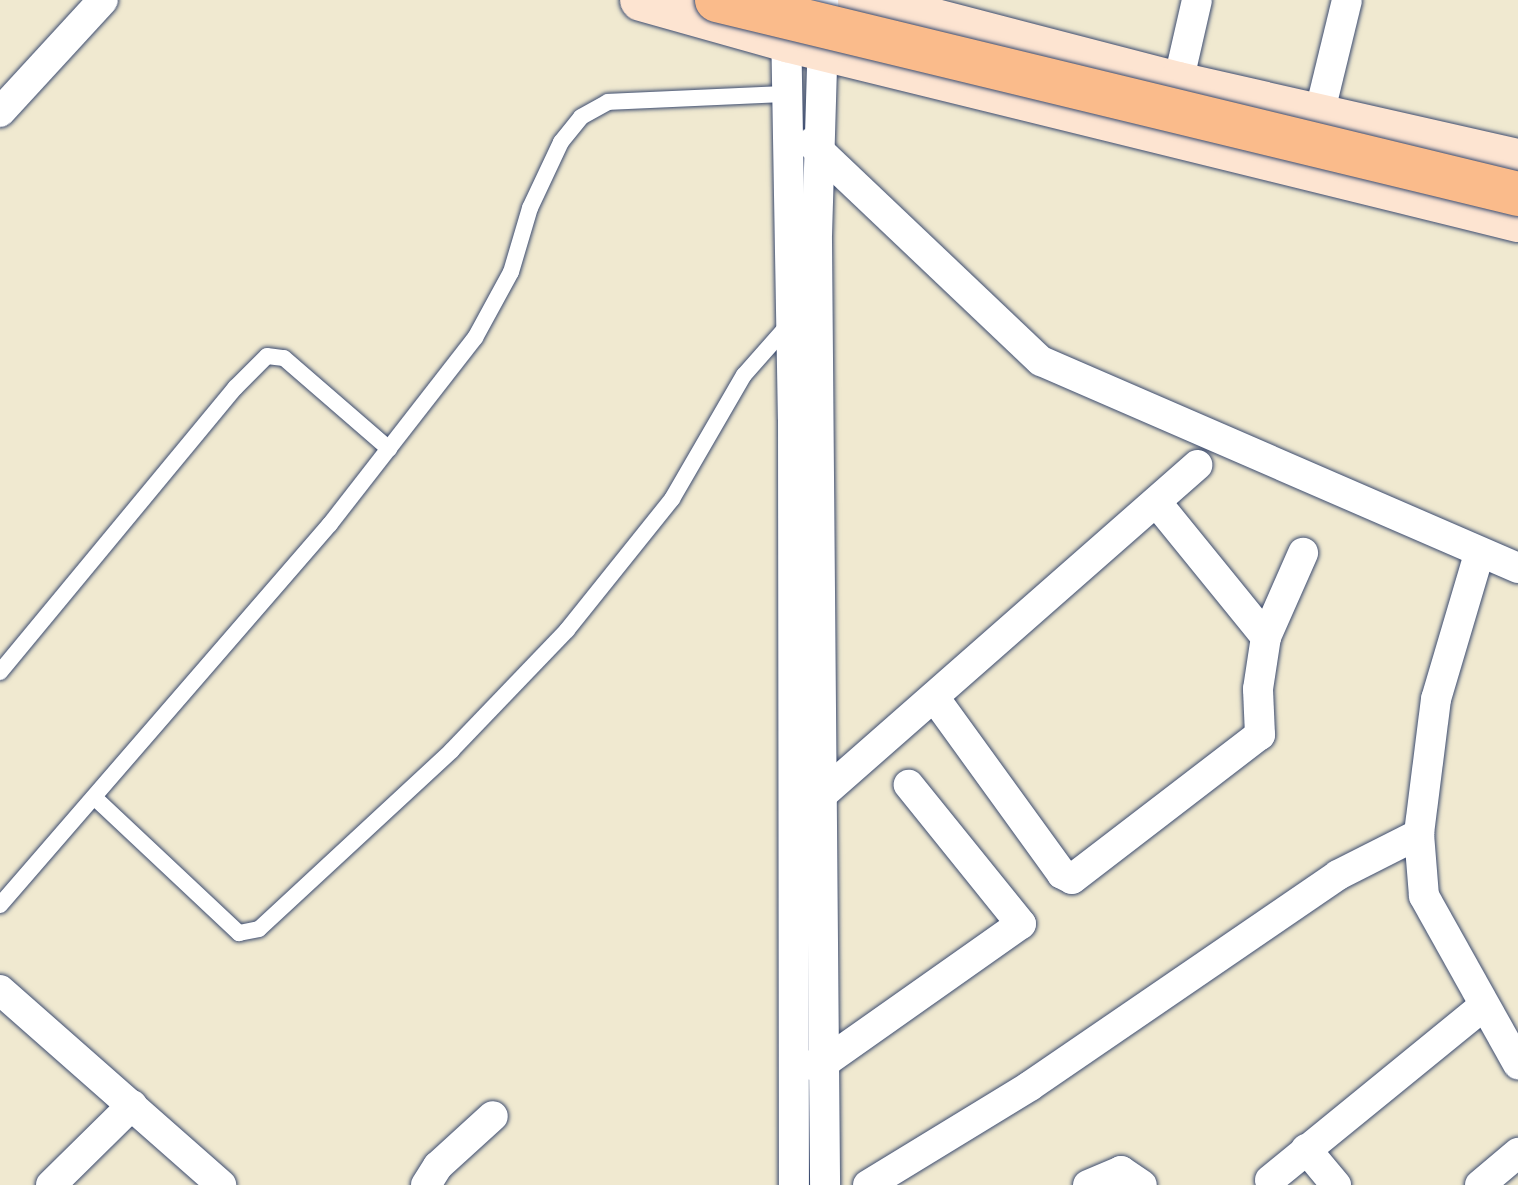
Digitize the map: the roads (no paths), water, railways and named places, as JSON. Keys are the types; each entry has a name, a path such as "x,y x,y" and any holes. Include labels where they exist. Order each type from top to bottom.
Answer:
{"main road":[{"path":"717,0 1518,194"}],"street":[{"path":"0,112 103,0"},
{"path":"641,0 805,45 1518,221"},
{"path":"786,0 805,45 820,150 828,1060 825,1185"},
{"path":"794,1185 791,322 786,108 805,45 824,0"},
{"path":"859,0 1178,83 1518,160"},
{"path":"1178,83 1197,0"},
{"path":"1319,115 1347,0"},
{"path":"786,108 820,150 1041,361 1378,504 1479,554 1518,568"},
{"path":"824,793 1197,465"},
{"path":"1157,503 1266,637"},
{"path":"934,697 1062,874 1072,879 1253,744 1260,735 1258,689 1266,637 1303,553"},
{"path":"1479,554 1436,699 1419,834 1424,896 1482,1007 1518,1064"},
{"path":"792,665 823,666"},
{"path":"795,1070 828,1060 1021,924 909,785"},
{"path":"868,1185 1030,1086 1338,875 1419,834"},
{"path":"0,990 221,1185"},
{"path":"1270,1180 1482,1007"},
{"path":"51,1185 132,1105"},
{"path":"426,1185 438,1166 493,1116"},
{"path":"1306,1149 1336,1185"},
{"path":"1480,1185 1518,1153"},
{"path":"1088,1185 1121,1171 1142,1185"}],"lane":[{"path":"0,905 389,449 475,338 511,272 530,208 561,142 581,117 608,102 786,108"},
{"path":"94,797 239,933 259,929 452,750 567,630 672,499 744,375 791,322"},
{"path":"0,672 235,388 267,356 284,358 389,449"}]}
